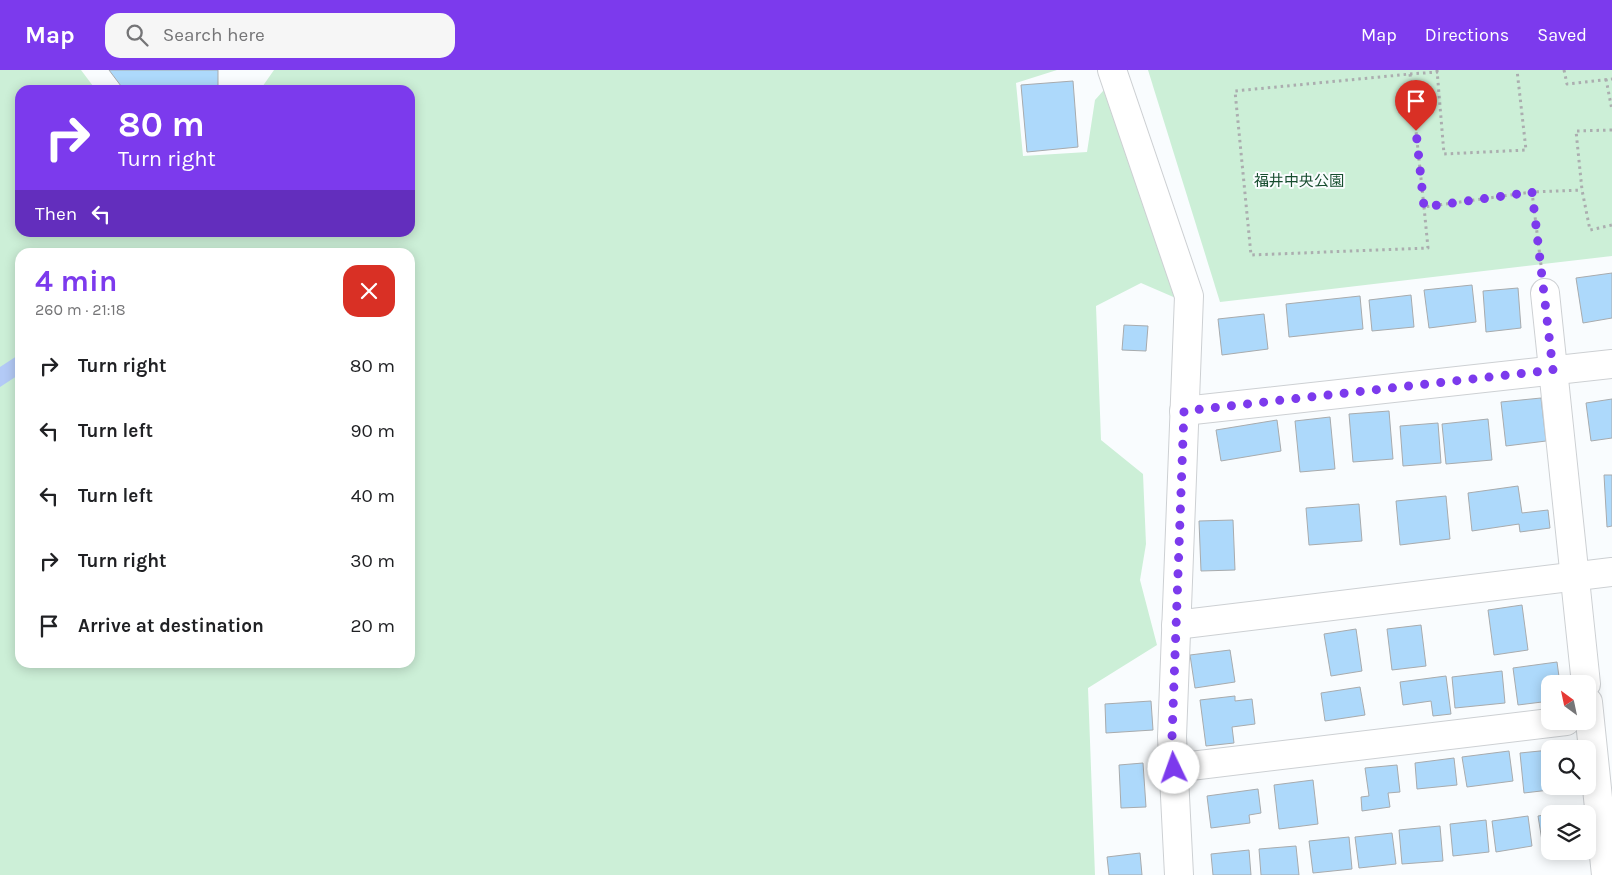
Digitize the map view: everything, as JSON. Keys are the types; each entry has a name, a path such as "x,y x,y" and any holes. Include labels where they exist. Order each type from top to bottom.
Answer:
{"street":[{"path":"1112,70 1189,296 1172,737 1179,875"},
{"path":"1545,293 1585,675"},
{"path":"1184,411 1612,364"},
{"path":"1176,626 1612,572"},
{"path":"1174,768 1541,721"},
{"path":"1590,730 1606,875"}],"path":[{"path":"1410,74 1428,248 1251,255 1235,91 1437,71 1444,154 1526,150 1517,70"},
{"path":"1564,70 1567,84 1612,78"},
{"path":"1606,79 1612,110"},
{"path":"1612,130 1576,131 1582,190 1590,230 1612,225"},
{"path":"1424,207 1532,192 1582,190"},
{"path":"1532,192 1545,293"}],"green space":[{"path":"0,70 81,70 92,85 15,85 15,237 415,237 415,85 264,85 274,70 1057,70 1016,83 1023,156 1087,152 1095,100 1111,82 1178,299 1141,283 1096,306 1101,440 1143,474 1146,544 1140,580 1157,645 1088,688 1095,875 0,875"},
{"name":"福井中央公園","path":"1148,70 1612,70 1612,256 1220,302"}],"water":[{"path":"15,357 15,377 0,387 0,367"}],"building":[{"path":"109,70 218,70 218,85 120,85"},
{"path":"1073,81 1078,147 1027,152 1021,85"},
{"path":"1612,273 1612,318 1583,323 1576,278"},
{"path":"1472,285 1476,322 1429,328 1424,290"},
{"path":"1518,288 1521,328 1486,332 1483,291"},
{"path":"1411,295 1414,327 1372,331 1369,300"},
{"path":"1360,296 1363,329 1289,337 1286,304"},
{"path":"1264,314 1268,349 1222,355 1218,319"},
{"path":"1124,325 1148,326 1146,351 1122,350"},
{"path":"1541,398 1546,441 1506,446 1501,402"},
{"path":"1612,399 1612,438 1591,441 1586,403"},
{"path":"1389,411 1393,459 1353,462 1349,414"},
{"path":"1330,417 1335,469 1300,472 1295,421"},
{"path":"1488,419 1492,460 1446,464 1442,424"},
{"path":"1277,420 1281,451 1221,461 1216,430"},
{"path":"1438,423 1441,463 1403,466 1400,426"},
{"path":"1604,475 1612,475 1612,526 1607,527"},
{"path":"1518,486 1522,513 1548,510 1550,528 1520,532 1519,524 1472,531 1468,493"},
{"path":"1446,496 1450,539 1400,545 1396,501"},
{"path":"1359,504 1362,541 1309,545 1306,508"},
{"path":"1233,520 1235,570 1201,571 1199,521"},
{"path":"1522,605 1528,650 1494,655 1488,610"},
{"path":"1421,625 1426,666 1392,670 1387,629"},
{"path":"1356,629 1362,671 1331,676 1324,634"},
{"path":"1230,650 1235,682 1195,688 1190,655"},
{"path":"1557,662 1559,675 1541,675 1541,702 1518,705 1513,668"},
{"path":"1502,671 1505,703 1455,708 1452,677"},
{"path":"1446,676 1451,714 1433,716 1431,701 1403,705 1400,682"},
{"path":"1360,687 1365,715 1325,721 1321,693"},
{"path":"1235,696 1235,701 1252,699 1255,724 1232,727 1234,743 1206,746 1200,700"},
{"path":"1151,701 1153,730 1106,733 1105,704"},
{"path":"1509,751 1513,781 1467,787 1462,757"},
{"path":"1541,751 1541,791 1524,793 1520,753"},
{"path":"1454,758 1457,785 1417,789 1415,763"},
{"path":"1143,763 1146,807 1121,808 1119,765"},
{"path":"1397,765 1400,792 1388,793 1390,807 1362,811 1361,797 1369,796 1365,768"},
{"path":"1313,780 1318,824 1279,829 1274,785"},
{"path":"1258,789 1261,813 1249,815 1250,823 1211,828 1207,796"},
{"path":"1528,816 1532,846 1496,852 1492,821"},
{"path":"1538,816 1541,816 1541,835"},
{"path":"1486,820 1489,852 1453,856 1450,824"},
{"path":"1440,826 1443,861 1402,864 1399,830"},
{"path":"1392,833 1396,864 1359,868 1355,837"},
{"path":"1349,837 1352,869 1313,873 1309,841"},
{"path":"1296,846 1299,875 1261,875 1259,849"},
{"path":"1249,850 1251,875 1213,875 1211,854"},
{"path":"1140,853 1142,875 1109,875 1107,857"}],"route":[{"path":"1174,768 1172,737 1184,411 1553,370 1532,192 1424,207 1416,131"}]}
